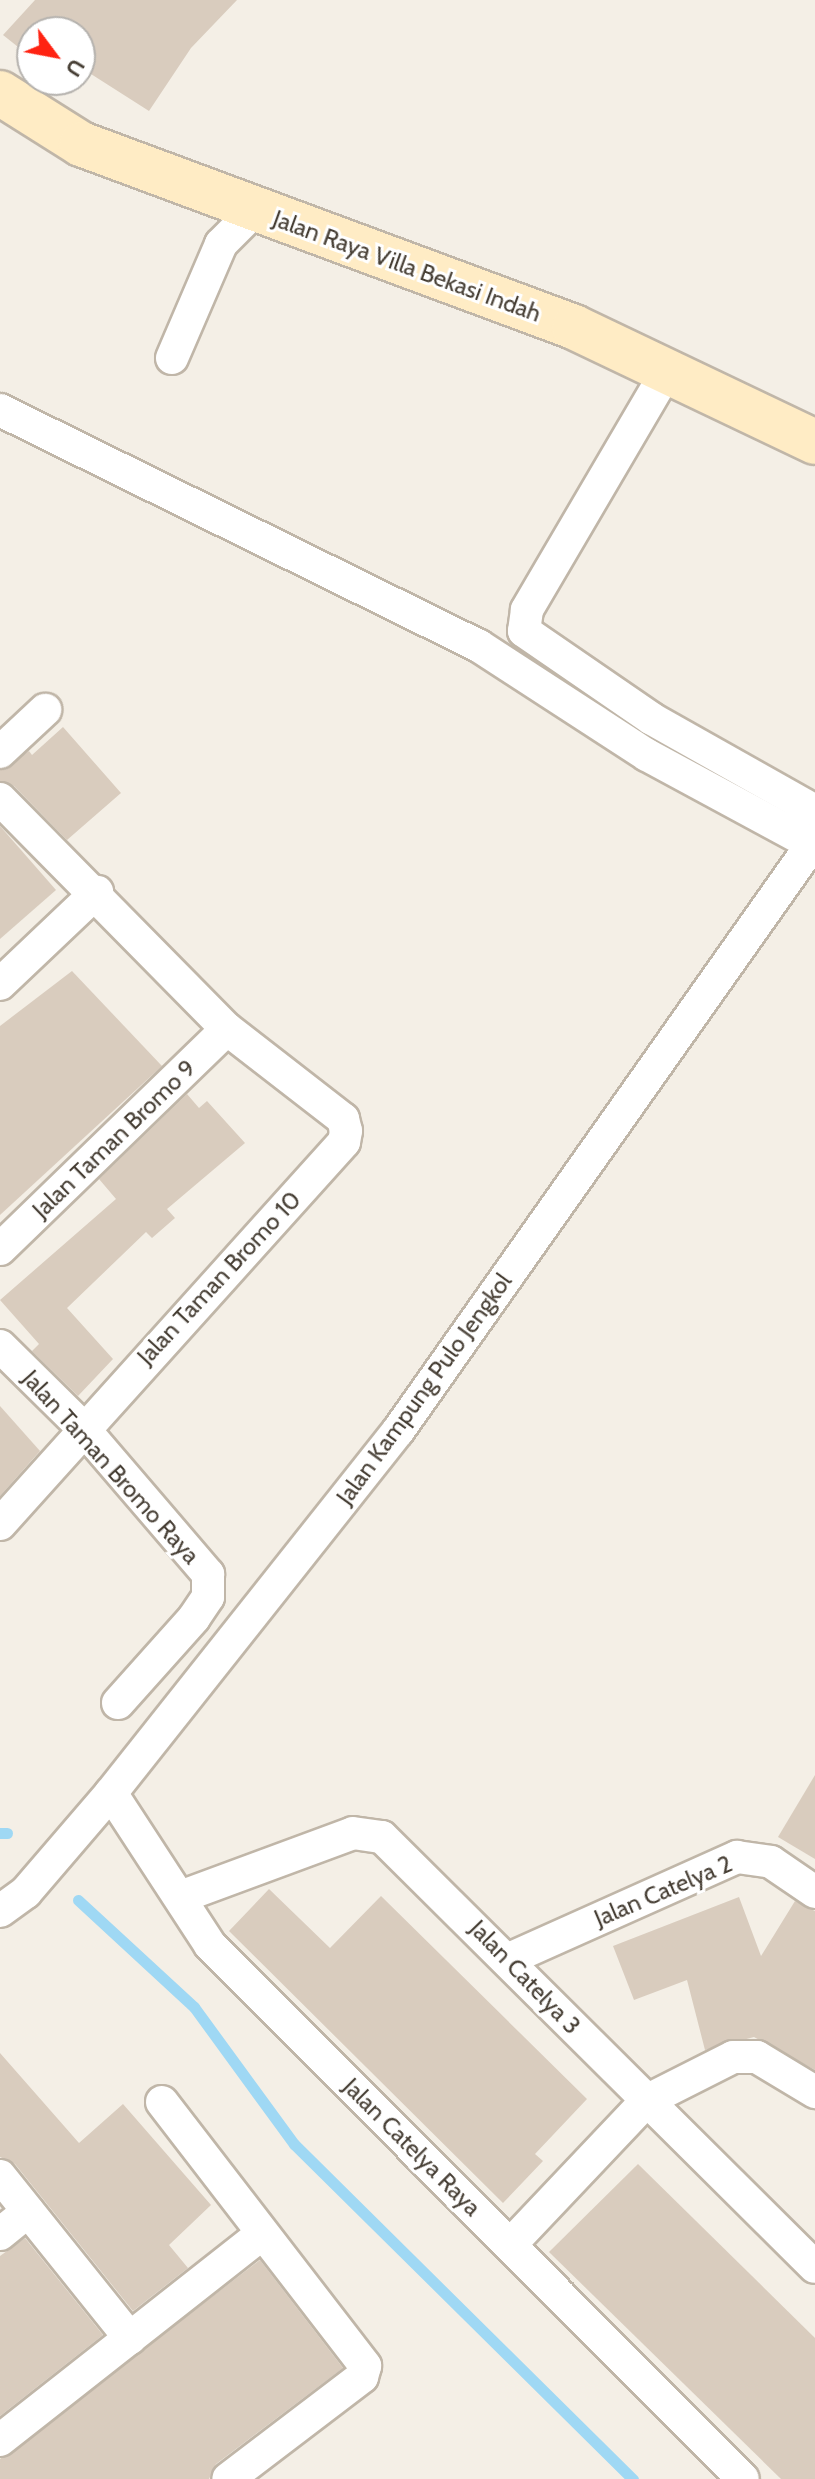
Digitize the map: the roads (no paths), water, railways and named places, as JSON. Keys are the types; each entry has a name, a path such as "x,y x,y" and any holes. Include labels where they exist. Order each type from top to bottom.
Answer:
{"main road":[{"name":"Jalan Raya Villa Bekasi Indah","path":"0,93 81,144 254,211 419,267 667,371 815,442"}],"street":[{"path":"172,358 221,244 254,211"},
{"path":"667,371 527,610 524,631 547,652 815,811"},
{"path":"0,410 479,646 647,755 814,844"},
{"path":"479,646 527,610"},
{"path":"0,752 45,710"},
{"path":"0,799 97,892 227,1029"},
{"name":"Jalan Kampung Pulo Jengkol","path":"0,1911 26,1892 58,1857 398,1431 814,844"},
{"path":"0,984 97,892"},
{"name":"Jalan Taman Bromo 10","path":"0,1524 82,1427 344,1142 346,1124 227,1029"},
{"name":"Jalan Taman Bromo 9","path":"0,1249 227,1029"},
{"name":"Jalan Taman Bromo Raya","path":"0,1346 82,1427 210,1582 194,1618 118,1703"},
{"name":"Jalan Catelya Raya","path":"111,1793 183,1896 210,1945 743,2479"},
{"name":"Jalan Catelya 3","path":"183,1896 353,1833 370,1833 390,1842 815,2267"},
{"name":"Jalan Catelya 2","path":"509,1959 737,1857 771,1862 815,1892"},
{"path":"510,2245 646,2101 741,2056 766,2062 815,2092"},
{"path":"162,2102 366,2372 228,2479"},
{"path":"0,2176 130,2338"},
{"path":"0,2234 28,2211"},
{"path":"0,2440 262,2234"}],"waterway":[{"path":"0,1833 7,1833"},
{"path":"78,1900 194,2007 294,2144 633,2479"}]}
